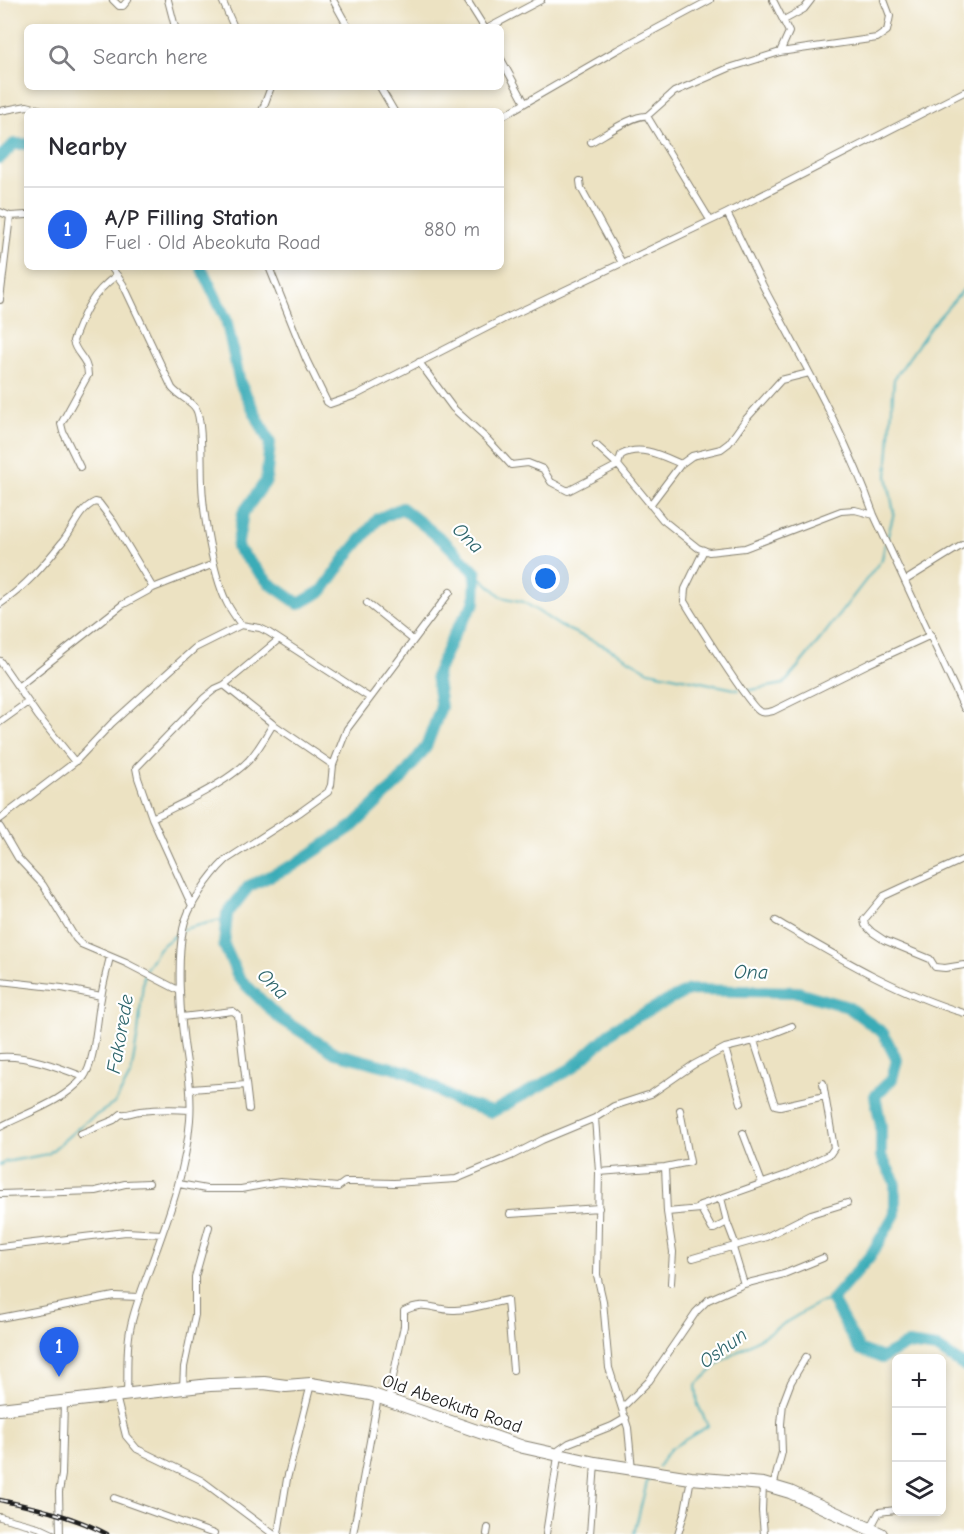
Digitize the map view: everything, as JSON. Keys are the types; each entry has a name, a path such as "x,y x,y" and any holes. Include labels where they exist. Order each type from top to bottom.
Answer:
{"highway":[{"name":"Old Abeokuta Road","path":"0,1409 183,1388 256,1383 286,1386 311,1384 344,1388 523,1447 557,1455 632,1470 768,1485 812,1501 875,1532"}],"street":[{"path":"113,0 119,6 123,6 128,0"},
{"path":"168,0 174,24"},
{"path":"222,0 233,24"},
{"path":"333,0 346,24"},
{"path":"467,0 482,24"},
{"path":"496,24 541,0"},
{"path":"504,115 710,0"},
{"path":"773,0 789,32 780,52"},
{"path":"784,20 804,9 811,0"},
{"path":"591,142 633,119 643,115 647,116 674,92 729,68 780,52 877,38 887,32 890,22 884,0"},
{"path":"504,64 525,103"},
{"path":"263,108 270,90"},
{"path":"382,90 392,108"},
{"path":"269,270 306,360 328,403 356,395 504,319 728,213 964,92"},
{"path":"0,111 27,106 35,108"},
{"path":"647,116 710,220"},
{"path":"580,181 581,188 622,263"},
{"path":"0,212 10,216 24,215"},
{"path":"728,213 862,481 874,515 932,635 964,708"},
{"path":"0,300 10,216"},
{"path":"113,270 172,388 192,404 197,412 202,450 204,507 214,564 227,603 241,625"},
{"path":"80,466 61,424 88,375 86,360 75,346 74,341 88,303 97,291 117,275"},
{"path":"419,362 453,408 511,465 528,463 543,469 550,482 568,491 618,465 621,455 635,451 655,453 681,464"},
{"path":"650,505 681,464 692,456 723,448 729,443 776,384 781,380 809,373"},
{"path":"596,445 618,465 650,505 684,538 698,548 710,552 745,548 841,511 855,510 874,515"},
{"path":"0,604 24,586 65,539 76,519 94,502 99,503 114,523 153,588"},
{"path":"906,580 964,544"},
{"path":"704,550 685,589 684,602 756,710 761,712 770,712 782,707 932,635"},
{"path":"19,686 122,605 153,588 214,564"},
{"path":"273,1534 201,1480 137,1449 126,1436 122,1395 129,1337 139,1297 179,1184 190,1110 191,1089 180,991 183,929 192,906 226,860 328,792 333,765 347,729 450,592"},
{"path":"367,603 413,640"},
{"path":"0,819 75,762 112,723 195,648 241,625 260,628 370,698"},
{"path":"192,906 152,818 136,768 204,698 278,640"},
{"path":"0,661 28,702 75,762"},
{"path":"224,684 273,724 333,765"},
{"path":"0,722 28,702"},
{"path":"152,818 178,806 240,768 257,751 273,724"},
{"path":"0,827 18,858 43,885 76,939 87,947 126,963 180,991"},
{"path":"964,859 884,896 864,920 865,925 884,940 930,959 935,967 964,966"},
{"path":"776,921 828,952 885,981 964,1013"},
{"path":"0,1126 62,1096 84,1077 91,1059 110,957"},
{"path":"0,981 62,988 101,996"},
{"path":"182,1017 236,1012 249,1108"},
{"path":"179,1184 206,1189 242,1189 280,1182 338,1187 345,1182 394,1183 456,1179 595,1118 614,1106 651,1094 693,1065 725,1048 754,1041 792,1026"},
{"path":"754,1041 775,1105 780,1106 825,1096"},
{"path":"725,1048 741,1103"},
{"path":"0,1057 12,1056 84,1077"},
{"path":"697,1209 700,1205 789,1174 830,1154 834,1148 823,1083"},
{"path":"191,1089 246,1085"},
{"path":"80,1134 114,1120 121,1114 129,1115 141,1111 170,1109 190,1110"},
{"path":"599,1172 665,1167 690,1162 680,1110"},
{"path":"595,1118 599,1172 597,1275 603,1301 609,1368 626,1418 632,1470"},
{"path":"743,1133 762,1183"},
{"path":"665,1167 667,1212 673,1252 671,1283"},
{"path":"0,1194 87,1192 125,1184 149,1183"},
{"path":"721,1198 735,1243 733,1248 744,1284"},
{"path":"693,1258 766,1237 811,1214 847,1203"},
{"path":"510,1214 598,1208"},
{"path":"667,1212 701,1209 712,1229 727,1222"},
{"path":"183,1388 184,1367 195,1315 195,1277 209,1227"},
{"path":"0,1247 126,1232 162,1234"},
{"path":"623,1407 649,1381 696,1312 708,1300 744,1284 784,1274 823,1258"},
{"path":"0,1318 114,1296 139,1297"},
{"path":"353,1534 383,1399 404,1326 404,1311 412,1306 423,1304 454,1311 507,1300 513,1370"},
{"path":"765,1534 762,1512 768,1485 782,1452 783,1403 791,1382 806,1357"},
{"path":"278,1534 287,1479 311,1384"},
{"path":"60,1534 59,1492 62,1475 64,1401"},
{"path":"546,1534 557,1472 557,1455 562,1447 626,1418"},
{"path":"590,1534 595,1463"},
{"path":"678,1534 691,1478"},
{"path":"114,1498 214,1534"},
{"path":"875,1532 879,1512 892,1511"},
{"path":"0,1517 38,1527 53,1534"}],"waterway":[{"name":"Ona","path":"0,158 14,144 24,144"},
{"name":"Ona","path":"202,270 226,319 240,383 270,443 266,481 243,513 237,548 269,583 299,604 323,590 347,556 378,519 402,508 445,542 476,573 475,602 455,632 436,675 441,707 426,747 399,782 353,826 294,865 249,886 227,914 224,945 239,978 278,1017 335,1053 408,1072 456,1101 492,1112 572,1068 617,1027 689,990 798,992 848,1007 883,1033 897,1060 892,1079 875,1096 881,1126 881,1156 895,1182 895,1214 871,1255 832,1300 859,1349 882,1358 908,1344 937,1348 964,1366"},
{"path":"887,539 894,513 887,476 894,379 932,325 964,289"},
{"path":"745,691 784,684 882,559 885,544"},
{"path":"476,573 502,597 524,602 560,626 607,647 649,671 739,690"},
{"name":"Fakorede","path":"0,1165 5,1162 48,1154 84,1123 115,1103 131,1074 144,972 159,948 183,929 225,919"},
{"name":"Oshun","path":"658,1467 670,1449 708,1426 698,1405 696,1385 722,1361 818,1303 832,1300"},
{"name":"Oshun","path":"634,1534 647,1482 651,1477"}],"railway":[{"path":"0,1500 68,1517 107,1534"}],"place":[{"name":"A/P Filling Station","path":"59,1377"}]}
